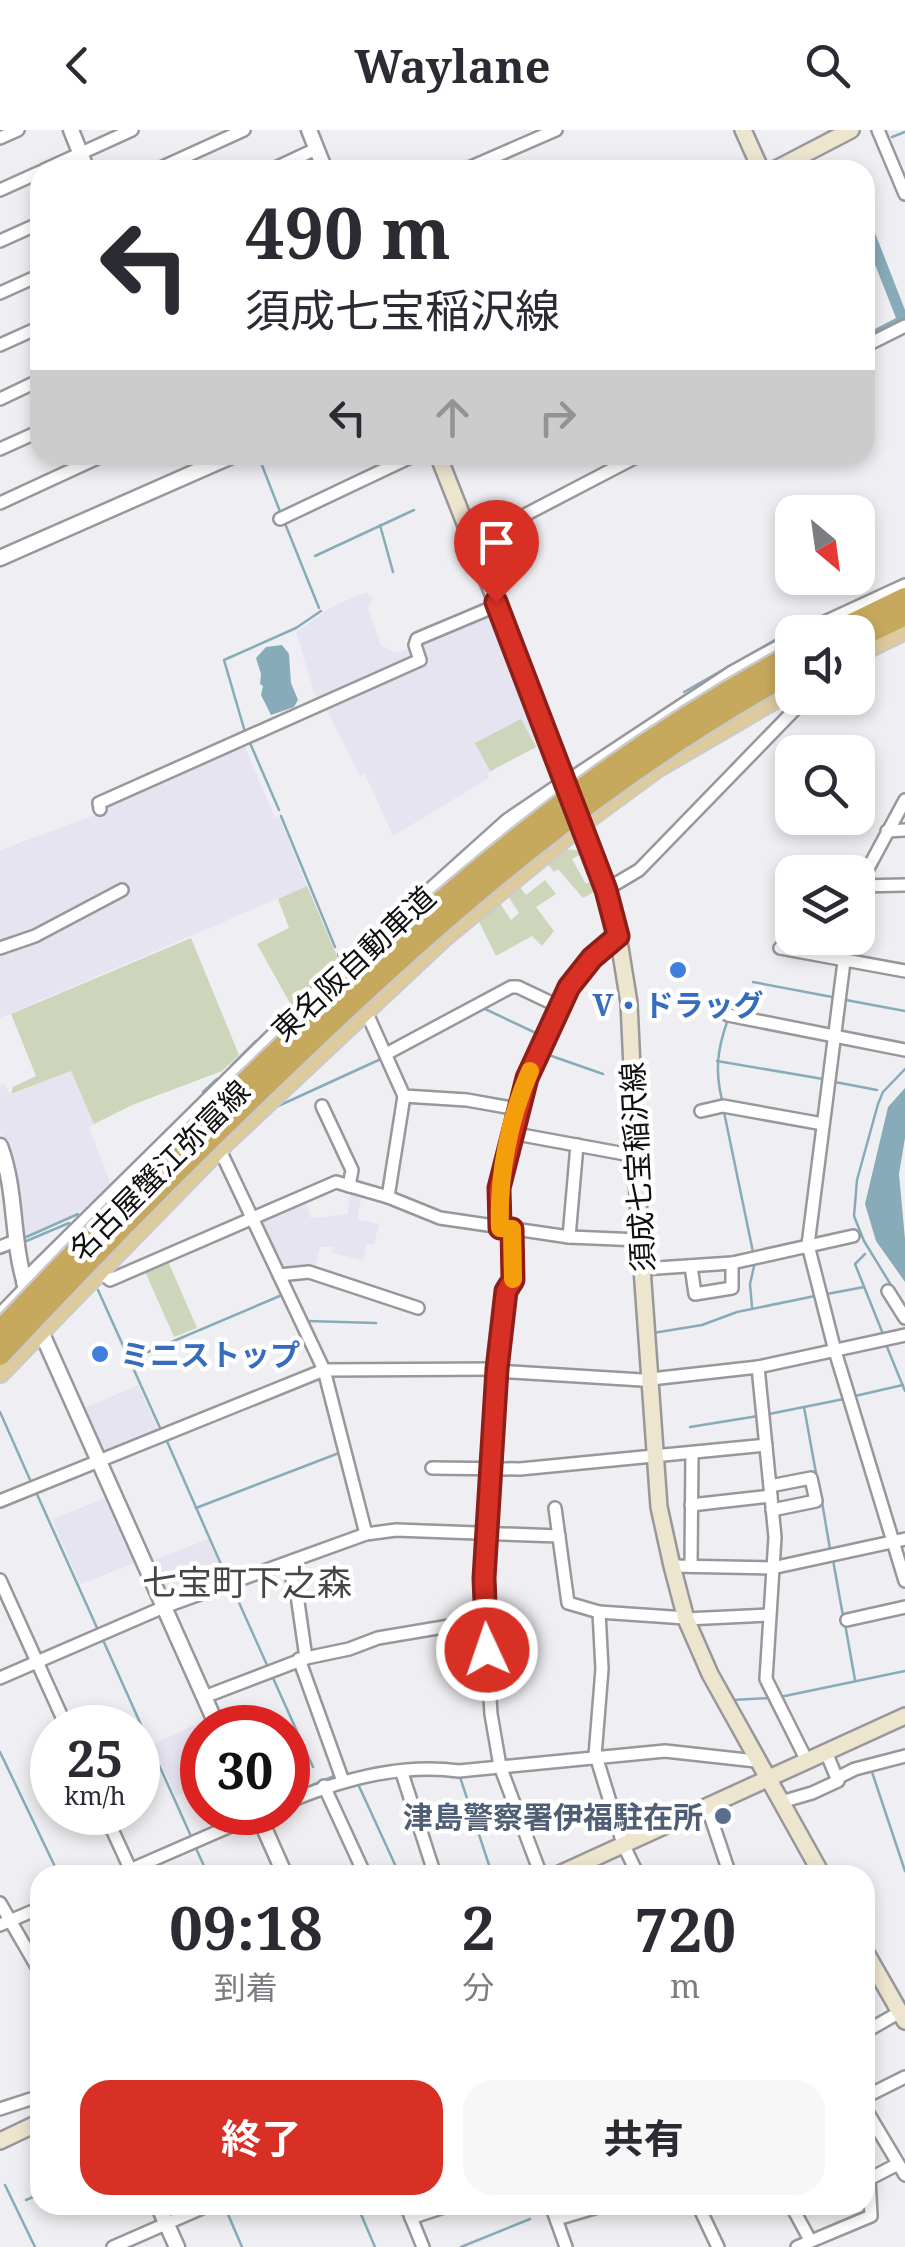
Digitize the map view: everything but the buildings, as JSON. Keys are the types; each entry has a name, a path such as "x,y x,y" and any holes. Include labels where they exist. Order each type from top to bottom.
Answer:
{"highway":[{"path":"870,615 905,598"},
{"path":"875,630 905,615"},
{"name":"東名阪自動車道","path":"0,1331 256,1072 445,896 523,831 632,752 775,665"},
{"name":"東名阪自動車道","path":"0,1355 194,1155 366,990 493,876 654,756 775,682"}],"main road":[{"path":"743,130 757,160"},
{"path":"794,160 852,130"},
{"name":"須成七宝稲沢線","path":"442,465 582,823 618,936 629,1003 640,1240 659,1507 686,1619 756,1761 816,1865"},
{"path":"875,645 905,630"},
{"name":"名古屋蟹江弥富線","path":"0,1372 219,1148 444,937 582,823 657,768 775,699"},
{"path":"579,1865 905,1716"},
{"path":"875,1969 902,2016"},
{"path":"0,2141 30,2127"}],"street":[{"path":"0,138 18,130"},
{"path":"72,130 83,160"},
{"path":"65,160 132,130"},
{"path":"178,160 244,130"},
{"path":"308,130 321,160"},
{"path":"487,160 556,130"},
{"path":"878,130 905,194"},
{"path":"292,160 316,149"},
{"path":"0,190 30,176"},
{"path":"0,242 30,228"},
{"path":"0,294 30,280"},
{"path":"875,341 905,326"},
{"path":"0,345 30,332"},
{"path":"0,399 30,385"},
{"path":"0,449 30,436"},
{"path":"0,504 83,465"},
{"path":"1,556 195,465"},
{"path":"280,520 394,465"},
{"path":"472,542 621,465"},
{"path":"841,615 905,585"},
{"path":"100,809 100,803 420,660 415,645 418,639 498,605"},
{"path":"0,1314 320,990 508,821 715,683 775,649"},
{"path":"606,890 640,870 790,715"},
{"path":"875,855 905,800"},
{"path":"887,832 905,830"},
{"path":"875,886 905,885"},
{"path":"0,948 35,936 122,890"},
{"path":"537,1865 500,1766 491,1714 485,1620 486,1536 497,1370 506,1291 513,1280 499,1188 517,1109 558,1006 592,958 618,936"},
{"path":"821,955 905,971"},
{"path":"845,955 808,1245 835,1350 898,1541 905,1581"},
{"path":"386,1054 511,987 558,1006"},
{"path":"364,1009 404,1096 388,1197"},
{"path":"728,1015 905,1050"},
{"path":"404,1096 467,1100 517,1109"},
{"path":"322,1106 352,1170 348,1186"},
{"path":"701,1111 724,1106 823,1124"},
{"path":"511,1133 636,1156"},
{"path":"569,1236 577,1145"},
{"path":"0,1146 8,1174 7,1244 40,1330 208,1705"},
{"path":"219,1148 324,1370 366,1534"},
{"path":"97,1270 110,1280 336,1182 440,1218 569,1236 640,1240"},
{"path":"642,1269 732,1263 853,1236"},
{"path":"691,1266 694,1294 732,1288 732,1263"},
{"path":"279,1276 310,1272 418,1308"},
{"path":"888,1291 905,1318"},
{"path":"0,1501 324,1370 497,1370 650,1379 758,1367 905,1335"},
{"path":"758,1367 775,1537 766,1679 808,1761"},
{"path":"432,1468 544,1467 766,1445"},
{"path":"691,1566 692,1452"},
{"path":"692,1505 771,1498"},
{"path":"555,1508 568,1604 599,1612 686,1619 769,1616"},
{"path":"0,1678 164,1607 366,1534 396,1530 559,1536"},
{"path":"672,1566 772,1568 898,1541"},
{"path":"288,1563 297,1595 302,1659 343,1780"},
{"path":"0,1580 56,1705"},
{"path":"847,1620 905,1607"},
{"path":"599,1612 602,1669 595,1756 633,1865"},
{"path":"204,1697 302,1659 378,1638 485,1620"},
{"path":"310,1792 343,1780 435,1767 459,1770 665,1750 756,1761"},
{"path":"780,1802 812,1794 838,1781 826,1752"},
{"path":"837,1778 855,1769 905,1756"},
{"path":"402,1772 432,1865"},
{"path":"324,1786 360,1865"},
{"path":"707,1806 727,1865"},
{"path":"113,1835 124,1865"},
{"path":"145,1865 211,1835"},
{"path":"268,1835 280,1865"},
{"path":"0,1903 5,1923 30,1958"},
{"path":"5,1923 30,1912"},
{"path":"875,2028 902,2016"},
{"path":"875,2092 905,2076"},
{"path":"0,2109 30,2099"},
{"path":"875,2125 902,2170 875,2178"},
{"path":"113,2247 163,2215 177,2247"},
{"path":"410,2215 423,2247"},
{"path":"411,2218 420,2215"},
{"path":"555,2215 566,2247"},
{"path":"557,2220 573,2215"},
{"path":"703,2215 718,2247"},
{"path":"796,2215 810,2240"},
{"path":"797,2247 870,2215"}],"shaded area":[{"path":"367,592 373,598 368,608 381,646 397,653 412,647 413,659 317,702 296,632 333,606"},
{"path":"494,612 546,742 487,774 489,778 393,836 365,774 360,776 325,707 427,663 420,644"},
{"path":"245,746 275,818 279,817 307,886 0,1018 0,952 33,931 0,944 0,850 103,812 103,805"},
{"path":"71,1071 94,1124 89,1127 112,1188 98,1203 19,1239 12,1163 0,1132 0,1085 4,1083 10,1095"},
{"path":"350,1188 363,1191 357,1219 379,1224 374,1245 367,1243 363,1260 332,1253 333,1247 320,1247 314,1271 282,1271 260,1219 305,1199 311,1218 348,1214"},
{"path":"138,1385 159,1432 102,1454 82,1409"},
{"path":"108,1497 138,1562 80,1584 52,1519"},
{"path":"208,1539 226,1581 167,1601 150,1562"},
{"path":"180,1732 180,1794 176,1796 160,1760 160,1741"}],"green space":[{"path":"521,719 536,747 490,771 475,743"},
{"path":"563,849 587,851 572,859 586,884 597,878 600,889 583,898 558,869 554,872 546,862"},
{"path":"545,880 556,894 536,907 554,931 542,946 532,936 496,956 477,918 498,900 511,920 519,913 506,893 517,883 526,895"},
{"path":"307,886 339,961 291,1005 257,944 289,928 278,899"},
{"path":"191,938 239,1055 222,1071 132,1105 94,1124 71,1071 11,1094 13,1087 36,1076 11,1014"},
{"path":"167,1259 197,1328 174,1337 144,1269"}],"water":[{"path":"875,233 905,310 905,320 875,334 875,329 896,318 875,264"},
{"path":"282,645 289,654 291,683 298,700 294,707 271,715 261,695 263,686 256,658 266,647"},
{"path":"905,1088 905,1138 899,1174 905,1282 876,1241 865,1204 888,1107"}],"waterway":[{"path":"892,137 905,132"},
{"path":"262,465 281,514"},
{"path":"315,556 414,510"},
{"path":"284,521 319,608"},
{"path":"380,525 393,572"},
{"path":"245,732 224,660 296,628 321,611"},
{"path":"684,692 775,640"},
{"path":"250,743 279,810"},
{"path":"281,816 335,947"},
{"path":"331,971 341,962 338,954"},
{"path":"753,982 832,997"},
{"path":"274,1023 310,990"},
{"path":"846,1000 905,1011"},
{"path":"483,1008 540,1035"},
{"path":"722,1100 718,1061 727,1022"},
{"path":"231,1066 256,1041"},
{"path":"543,1053 603,1074"},
{"path":"276,1107 383,1058"},
{"path":"717,1061 823,1079"},
{"path":"894,1290 864,1241 854,1216 857,1180 878,1104 883,1092 905,1069"},
{"path":"203,1092 217,1079"},
{"path":"835,1082 877,1090"},
{"path":"724,1112 753,1252"},
{"path":"227,1153 263,1119"},
{"path":"24,1238 78,1214"},
{"path":"24,1242 69,1223"},
{"path":"0,1254 6,1252"},
{"path":"865,1254 855,1264 883,1334"},
{"path":"752,1307 750,1284 755,1262"},
{"path":"827,1294 864,1287"},
{"path":"98,1290 161,1430"},
{"path":"129,1360 282,1295"},
{"path":"653,1333 702,1325 737,1312 815,1296"},
{"path":"307,1321 376,1323"},
{"path":"887,1347 905,1391"},
{"path":"855,1396 903,1385"},
{"path":"769,1414 844,1399"},
{"path":"804,1407 820,1495"},
{"path":"0,1412 31,1482"},
{"path":"690,1427 758,1416"},
{"path":"166,1439 227,1578"},
{"path":"196,1508 339,1453"},
{"path":"36,1492 98,1630"},
{"path":"822,1502 830,1549"},
{"path":"833,1560 843,1616"},
{"path":"232,1587 267,1665"},
{"path":"845,1624 855,1680"},
{"path":"103,1640 180,1812"},
{"path":"780,1697 905,1671"},
{"path":"273,1678 313,1767"},
{"path":"732,1700 769,1698"},
{"path":"0,1752 54,1865"},
{"path":"542,1757 555,1756"},
{"path":"871,1769 905,1871"},
{"path":"310,1786 334,1776"},
{"path":"460,1777 489,1865"},
{"path":"358,1784 395,1865"},
{"path":"195,1846 204,1865"},
{"path":"5,2185 35,2247"},
{"path":"26,2200 30,2198"},
{"path":"228,2215 242,2247"},
{"path":"361,2215 375,2247"},
{"path":"461,2247 530,2219"}],"slow traffic":[{"path":"513,1279 512,1229 500,1228 499,1188 530,1071"}],"place":[{"name":"V・ドラッグ","path":"678,970"},
{"name":"ミニストップ","path":"100,1354"},
{"name":"津島警察署伊福駐在所","path":"723,1816"}],"district":[{"name":"七宝町下之森","path":"247,1581"}],"route":[{"path":"487,1650 484,1578 497,1369 506,1291 513,1280 512,1229 500,1228 499,1188 527,1078 558,1006 592,958 618,936 606,890 496,602"}]}
